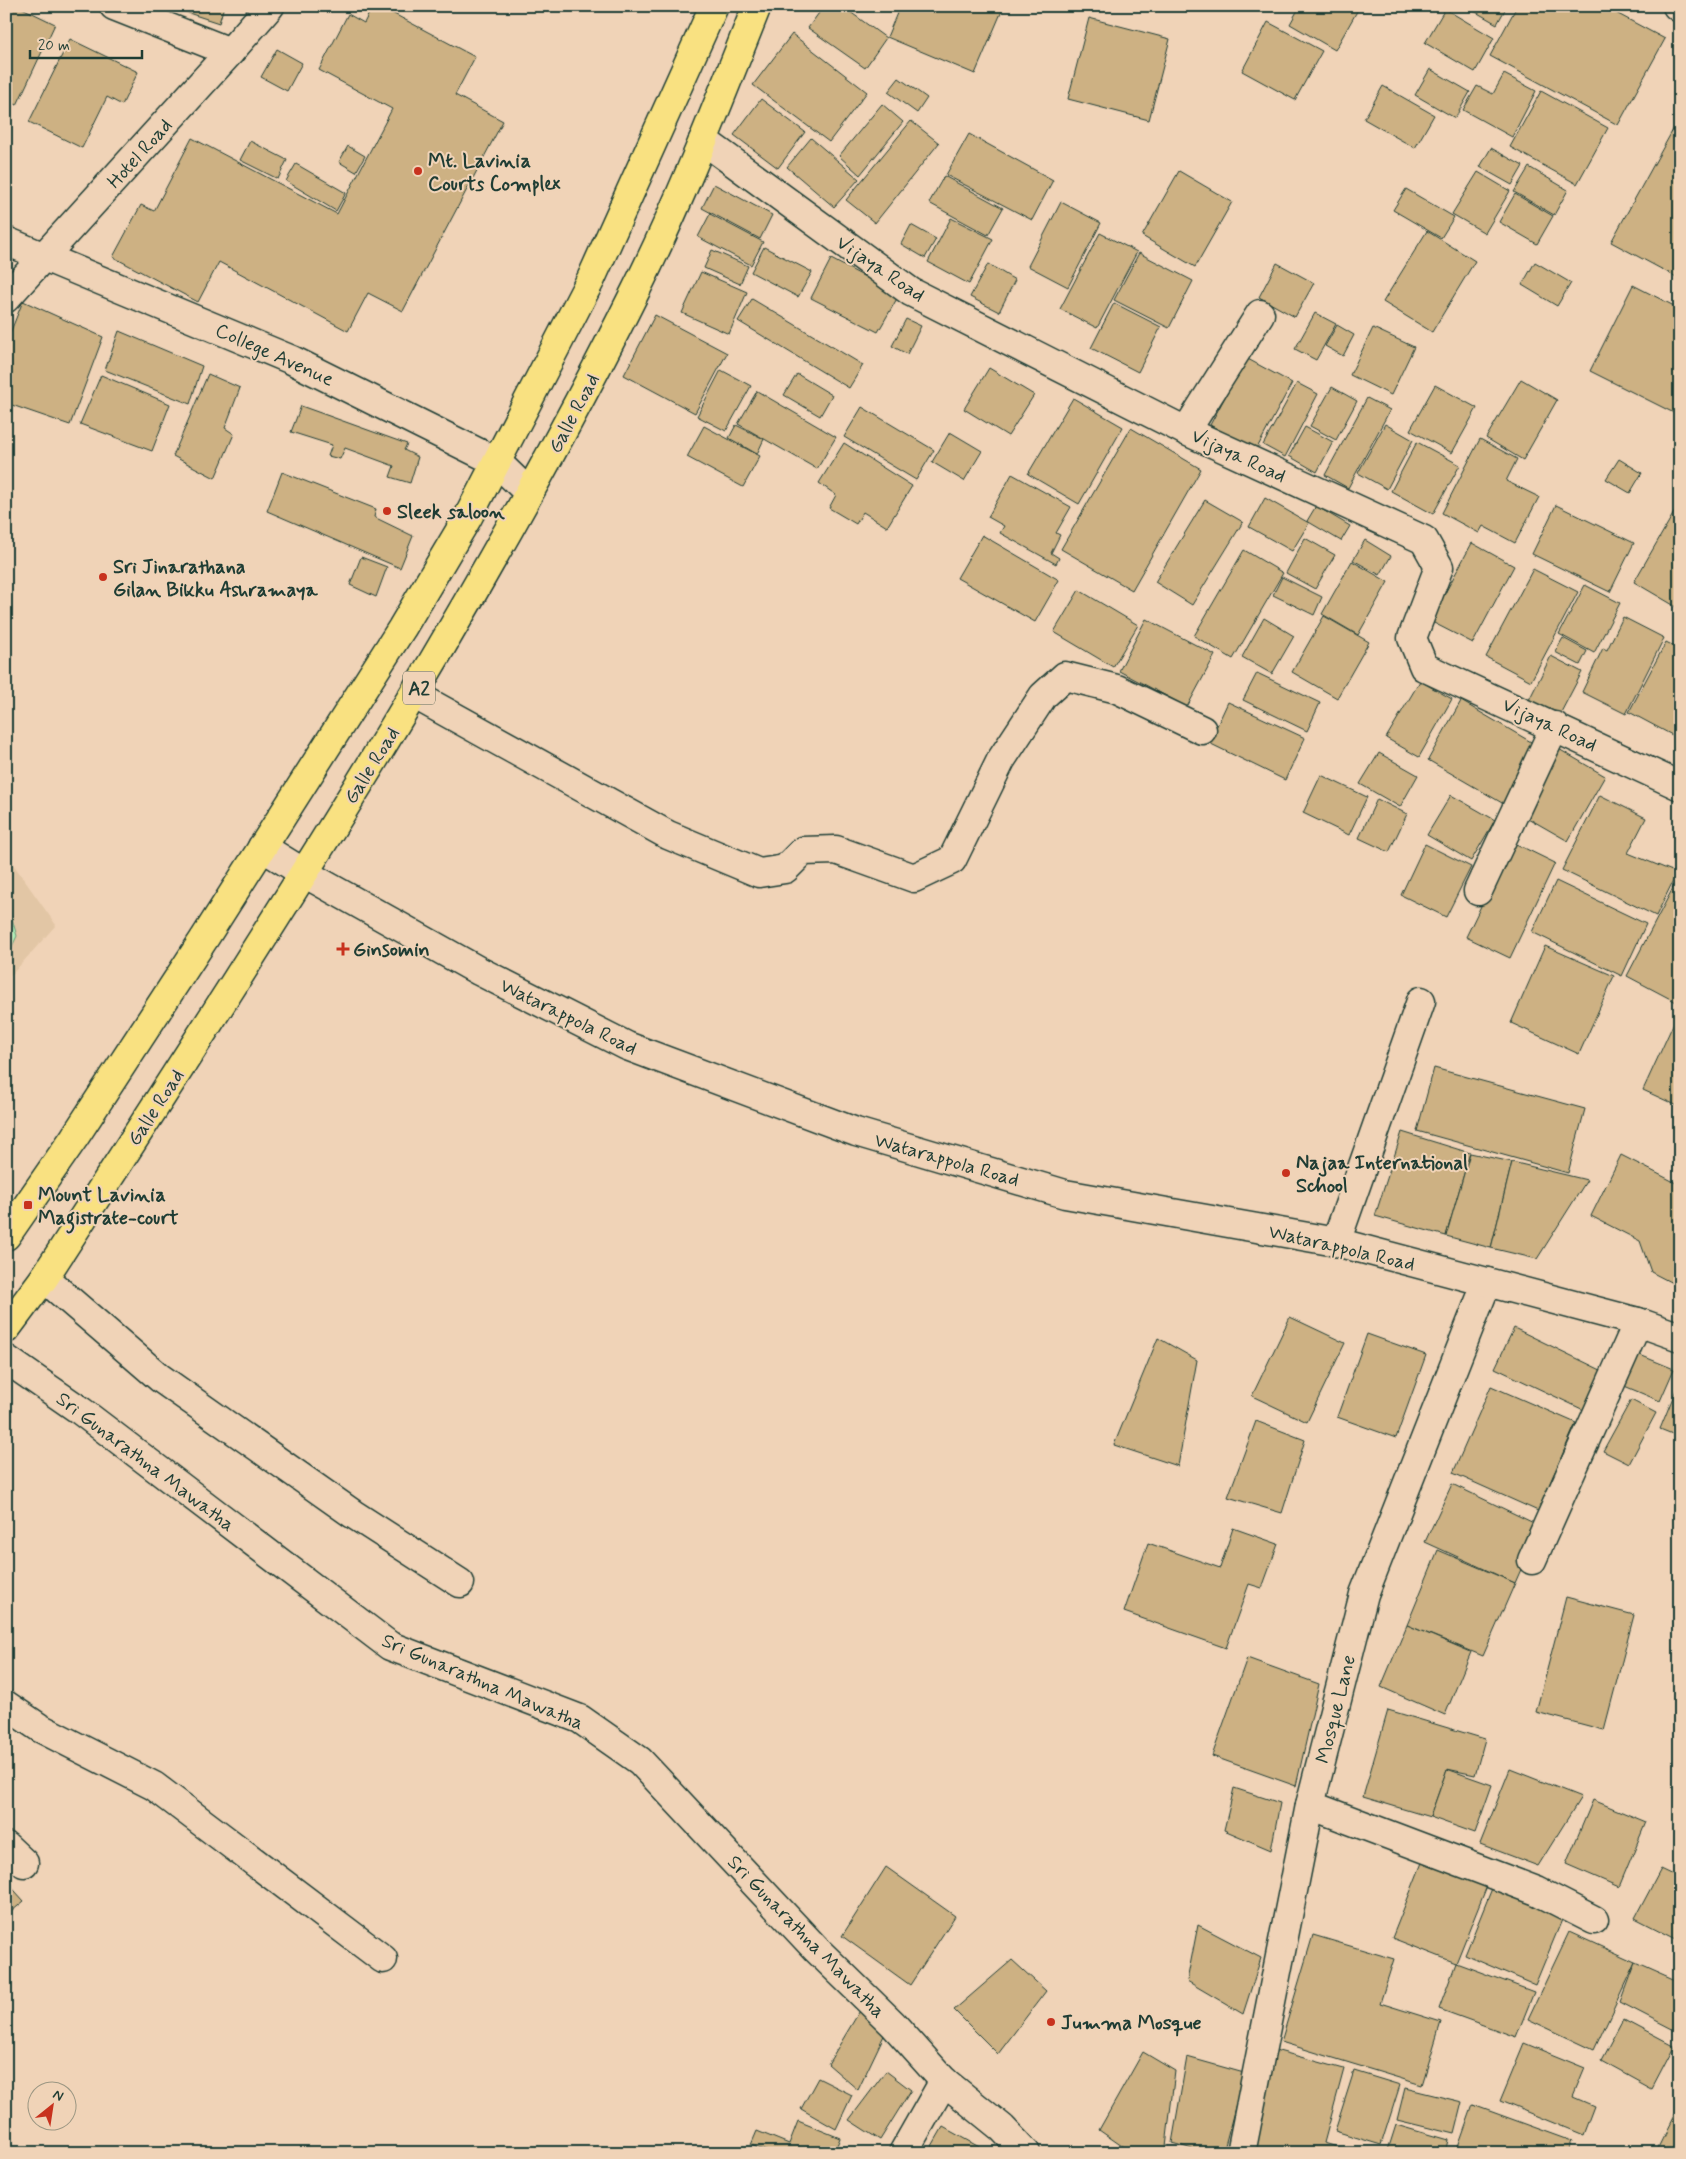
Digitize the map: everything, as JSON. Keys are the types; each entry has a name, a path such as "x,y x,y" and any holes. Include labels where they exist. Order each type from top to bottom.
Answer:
{"highway":[{"name":"A2","path":"6,1236 84,1121 262,847 402,628 468,517 591,279 714,6"},
{"name":"Galle Road","path":"6,1329 44,1278 257,950 414,695 483,577 557,445 638,286 703,140 757,6"}],"street":[{"path":"114,6 230,52"},
{"name":"Hotel Road","path":"6,298 46,256 270,6"},
{"name":"Vijaya Road","path":"703,140 911,292 1186,431 1424,540 1439,567 1412,638 1424,667 1555,726 1680,786"},
{"name":"College Avenue","path":"6,241 46,256 292,360 497,462 529,493"},
{"path":"1186,431 1260,314"},
{"path":"414,695 668,835 760,873 785,869 803,851 836,850 914,878 952,860 1001,760 1043,696 1065,676 1117,689 1202,730"},
{"path":"1478,890 1555,726"},
{"name":"Watarappola Road","path":"262,847 478,972 627,1046 856,1132 1065,1194 1336,1242 1638,1322 1680,1337"},
{"path":"1336,1242 1421,1001"},
{"path":"44,1278 160,1378 353,1514 460,1583"},
{"name":"Mosque Lane","path":"1241,2153 1310,1805 1364,1594 1487,1282"},
{"path":"1532,1560 1638,1322"},
{"name":"Sri Gunarathna Mawatha","path":"6,1359 81,1411 390,1646 580,1719 640,1761 816,1949 893,2024 944,2081 1002,2128 1026,2153"},
{"path":"6,1705 40,1728 154,1786 383,1959"},
{"path":"1310,1805 1537,1891 1594,1920"},
{"path":"903,2153 944,2081"}],"shaded area":[{"path":"6,854 56,925 6,981"}],"green space":[{"path":"6,899 17,936 6,959"}],"building":[{"path":"6,6 18,6 55,24 17,105 6,100"},
{"path":"167,6 224,6 219,23"},
{"name":"Mt. Lavinia Courts Complex","path":"373,6 379,6 475,57 455,95 503,121 403,311 368,293 348,331 219,262 198,302 113,257 141,205 154,211 192,138 337,214 392,109 319,70 348,14 364,23"},
{"path":"824,6 842,6 886,38 865,68 808,28"},
{"path":"900,6 1004,6 975,74 887,37"},
{"path":"1300,6 1360,6 1335,50 1290,24"},
{"path":"1477,6 1507,6 1497,24 1474,11"},
{"path":"1517,6 1603,6 1665,39 1618,125 1490,56"},
{"path":"1445,9 1494,38 1475,72 1425,43"},
{"path":"1089,18 1170,39 1149,120 1068,99"},
{"path":"1268,22 1322,51 1295,100 1242,71"},
{"path":"792,34 867,92 829,142 753,85"},
{"path":"70,39 138,72 122,105 107,97 82,148 29,122"},
{"path":"277,49 302,63 287,91 261,77"},
{"path":"1430,69 1470,92 1455,118 1415,95"},
{"path":"1504,74 1536,91 1512,137 1463,110 1477,86 1493,94"},
{"path":"899,78 927,98 917,113 888,92"},
{"path":"1383,86 1434,115 1415,148 1364,119"},
{"path":"1541,91 1608,128 1577,184 1510,147"},
{"path":"761,99 805,132 778,168 734,135"},
{"path":"882,104 903,122 860,175 839,156"},
{"path":"1680,117 1680,279 1611,242"},
{"path":"911,121 939,143 875,223 846,200"},
{"path":"969,134 1053,180 1032,220 946,175"},
{"path":"811,138 859,179 834,207 787,167"},
{"path":"250,141 287,160 278,179 240,160"},
{"path":"348,146 365,156 356,172 339,162"},
{"path":"1491,148 1523,166 1512,185 1480,167"},
{"path":"296,164 346,193 336,211 286,181"},
{"path":"1529,167 1568,190 1554,215 1514,192"},
{"path":"1179,171 1232,202 1195,267 1142,236"},
{"path":"1478,172 1510,191 1485,233 1452,214"},
{"path":"944,176 1003,208 988,235 929,203"},
{"path":"714,184 772,215 760,239 702,208"},
{"path":"1406,189 1454,217 1441,238 1393,210"},
{"path":"1515,194 1553,216 1537,244 1499,222"},
{"path":"1061,202 1101,223 1068,287 1028,266"},
{"path":"710,214 763,242 751,265 698,237"},
{"path":"951,218 993,239 969,284 928,262"},
{"path":"911,225 936,239 925,258 901,244"},
{"path":"1427,231 1475,261 1432,332 1383,302"},
{"path":"1100,233 1137,252 1097,328 1060,309"},
{"path":"764,247 812,272 798,297 751,272"},
{"path":"712,250 748,266 740,284 704,268"},
{"path":"1139,253 1193,281 1169,328 1114,300"},
{"path":"831,259 899,295 878,332 811,298"},
{"path":"1535,262 1571,283 1557,306 1522,285"},
{"path":"1277,263 1314,283 1295,317 1259,297"},
{"path":"988,264 1015,280 999,312 970,297"},
{"path":"701,272 747,292 729,334 682,313"},
{"path":"1633,285 1680,309 1680,416 1590,371"},
{"path":"752,299 863,365 849,388 738,321"},
{"path":"23,301 103,337 70,425 6,403 6,343"},
{"path":"1114,303 1161,327 1138,372 1091,348"},
{"path":"1315,313 1336,324 1316,360 1295,349"},
{"path":"655,315 727,353 695,413 624,375"},
{"path":"906,319 921,326 907,354 892,346"},
{"path":"1337,325 1354,335 1343,356 1325,346"},
{"path":"1373,328 1414,347 1391,395 1350,375"},
{"path":"119,331 202,366 190,404 105,370"},
{"path":"1246,358 1292,383 1256,450 1210,425"},
{"path":"989,368 1034,395 1008,436 964,409"},
{"path":"721,370 751,386 726,431 697,416"},
{"path":"208,374 240,388 225,428 234,434 215,478 173,456"},
{"path":"797,374 832,395 820,416 784,395"},
{"path":"101,375 170,404 152,451 80,424"},
{"path":"1521,379 1557,400 1523,460 1486,438"},
{"path":"1297,383 1318,394 1285,457 1263,445"},
{"path":"1435,385 1477,408 1452,453 1410,430"},
{"path":"1332,387 1357,401 1336,440 1310,426"},
{"path":"757,391 836,437 817,469 738,424"},
{"path":"1073,398 1123,427 1079,504 1028,474"},
{"path":"1367,398 1390,410 1348,488 1325,475"},
{"path":"301,406 407,444 404,450 418,457 410,483 390,477 394,466 345,448 340,459 328,456 332,445 291,432"},
{"path":"862,407 934,450 916,480 844,437"},
{"path":"1385,424 1413,440 1387,489 1358,473"},
{"path":"736,425 764,439 757,454 729,438"},
{"path":"704,426 760,456 743,487 687,457"},
{"path":"1305,427 1333,442 1317,472 1289,456"},
{"path":"1131,428 1201,469 1132,590 1061,549"},
{"path":"950,432 982,451 964,481 932,462"},
{"path":"1480,439 1517,459 1506,481 1539,497 1515,543 1483,526 1479,533 1442,513"},
{"path":"1417,442 1460,465 1433,514 1391,491"},
{"path":"844,443 912,486 887,527 863,512 856,524 829,508 836,495 819,483"},
{"path":"1619,459 1642,473 1630,493 1606,479"},
{"path":"282,472 376,509 374,517 413,536 400,568 267,511"},
{"path":"1012,474 1071,507 1056,533 1060,535 1051,553 1059,558 1056,564 1000,533 1004,526 988,517"},
{"path":"1265,498 1309,523 1292,551 1249,527"},
{"path":"1205,500 1243,522 1192,605 1155,582"},
{"path":"1680,504 1680,609 1634,582"},
{"path":"1556,505 1634,543 1610,592 1532,554"},
{"path":"1316,506 1350,526 1341,541 1307,521"},
{"path":"982,535 1059,580 1035,622 957,578"},
{"path":"1305,538 1335,555 1315,589 1286,573"},
{"path":"1365,540 1391,556 1380,575 1353,560"},
{"path":"1472,543 1514,566 1473,643 1430,621"},
{"path":"1244,550 1283,573 1233,659 1194,636"},
{"path":"361,557 387,567 376,597 350,585"},
{"path":"1352,561 1388,582 1358,635 1322,614"},
{"path":"1533,569 1578,592 1531,681 1486,657"},
{"path":"1282,577 1322,597 1314,615 1273,595"},
{"path":"1585,585 1620,603 1594,653 1559,634"},
{"path":"1079,590 1138,625 1113,667 1054,632"},
{"path":"1324,616 1369,642 1337,698 1292,672"},
{"path":"1623,617 1664,638 1626,714 1582,692 1603,648 1607,650"},
{"path":"1264,618 1294,636 1272,674 1242,657"},
{"path":"1146,619 1215,655 1187,707 1119,671"},
{"path":"1563,638 1587,651 1580,665 1555,652"},
{"path":"1666,642 1680,649 1680,726 1674,736 1629,712"},
{"path":"1551,656 1582,672 1558,718 1528,702"},
{"path":"1257,673 1320,703 1307,731 1243,700"},
{"path":"1420,681 1452,699 1419,757 1386,738"},
{"path":"1461,701 1543,749 1509,807 1428,760"},
{"path":"1228,702 1305,738 1285,780 1209,743"},
{"path":"1557,748 1605,776 1568,841 1519,813"},
{"path":"1379,753 1418,775 1400,807 1360,784"},
{"path":"1321,775 1367,797 1349,835 1303,813"},
{"path":"1451,795 1495,820 1471,861 1427,835"},
{"path":"1600,795 1646,818 1628,853 1677,873 1656,916 1562,870"},
{"path":"1377,799 1407,814 1389,852 1359,838"},
{"path":"1512,842 1555,863 1510,958 1466,937"},
{"path":"1425,844 1471,867 1446,917 1401,895"},
{"path":"1556,881 1646,924 1622,976 1532,932"},
{"path":"1675,884 1680,887 1680,1004 1627,976"},
{"path":"1545,946 1614,976 1579,1054 1511,1023"},
{"path":"1676,1018 1680,1020 1680,1107 1643,1090"},
{"path":"1434,1068 1585,1109 1568,1173 1417,1131"},
{"path":"1402,1132 1470,1153 1446,1236 1375,1216"},
{"path":"1470,1153 1512,1162 1491,1248 1446,1236"},
{"path":"1621,1155 1680,1185 1680,1287 1651,1272 1640,1241 1591,1216"},
{"path":"1512,1162 1587,1180 1537,1259 1491,1248"},
{"path":"1290,1317 1345,1343 1307,1422 1252,1396"},
{"path":"1514,1328 1607,1373 1588,1412 1495,1368"},
{"path":"1367,1334 1426,1355 1396,1438 1337,1417"},
{"path":"1158,1338 1197,1360 1178,1466 1114,1445"},
{"path":"1635,1353 1674,1369 1660,1401 1622,1385"},
{"path":"1680,1380 1680,1437 1660,1429"},
{"path":"1491,1386 1576,1423 1538,1511 1453,1473"},
{"path":"1631,1400 1656,1413 1629,1464 1603,1451"},
{"path":"1256,1421 1305,1440 1282,1513 1228,1497"},
{"path":"1452,1484 1540,1526 1515,1583 1425,1542"},
{"path":"1233,1528 1278,1544 1262,1588 1249,1584 1226,1648 1124,1612 1148,1543 1220,1568"},
{"path":"1438,1550 1515,1583 1483,1656 1407,1625"},
{"path":"1566,1597 1634,1615 1604,1730 1536,1712"},
{"path":"1407,1625 1471,1652 1445,1715 1381,1687"},
{"path":"1247,1658 1319,1684 1296,1786 1212,1756"},
{"path":"1388,1710 1485,1739 1475,1775 1447,1769 1430,1817 1363,1797"},
{"path":"1447,1769 1492,1785 1475,1833 1430,1817"},
{"path":"1510,1769 1581,1797 1538,1866 1480,1844"},
{"path":"1234,1788 1280,1803 1271,1850 1224,1830"},
{"path":"1593,1800 1646,1822 1619,1887 1566,1864"},
{"path":"1427,1850 1491,1876 1456,1963 1392,1938"},
{"path":"886,1867 955,1916 910,1985 842,1936"},
{"path":"1661,1869 1680,1878 1680,1941 1635,1918"},
{"path":"6,1881 24,1901 6,1916"},
{"path":"1495,1881 1566,1910 1535,1985 1465,1955"},
{"path":"1198,1925 1261,1958 1243,2014 1187,1981"},
{"path":"1569,1932 1635,1962 1594,2050 1528,2019"},
{"path":"1313,1935 1394,1959 1380,2003 1441,2022 1422,2085 1281,2042"},
{"path":"1012,1960 1046,1991 998,2054 954,2010"},
{"path":"1635,1962 1680,1982 1680,2033 1620,2002"},
{"path":"1456,1963 1534,1992 1516,2037 1439,2009"},
{"path":"861,2009 889,2025 858,2090 828,2064"},
{"path":"1623,2019 1674,2046 1652,2088 1601,2060"},
{"path":"1524,2043 1585,2068 1573,2097 1594,2106 1583,2135 1500,2101"},
{"path":"1275,2050 1344,2069 1324,2143 1358,2153 1246,2153"},
{"path":"1143,2052 1175,2071 1166,2146 1160,2153 1132,2153 1099,2130"},
{"path":"1187,2057 1244,2073 1223,2153 1206,2153 1172,2143"},
{"path":"886,2071 911,2090 880,2140 849,2120"},
{"path":"1354,2071 1400,2085 1381,2145 1335,2131"},
{"path":"818,2078 852,2095 836,2129 801,2109"},
{"path":"1405,2088 1462,2102 1454,2134 1397,2120"},
{"path":"1680,2102 1680,2153 1655,2153"},
{"path":"1473,2105 1572,2141 1568,2153 1456,2153"},
{"path":"798,2121 840,2138 834,2153 771,2153 751,2145 757,2131 789,2144"},
{"path":"1396,2125 1448,2140 1445,2153 1396,2153 1388,2150"},
{"path":"943,2127 990,2153 928,2153"}],"place":[{"name":"Mt. Lavinia Courts Complex","path":"418,171"},
{"name":"Sleek saloon","path":"387,511"},
{"name":"Sri Jinarathana Gilan Bikku Ashramaya","path":"103,577"},
{"name":"Ginsomin","path":"343,949"},
{"name":"Najaa International School","path":"1286,1173"},
{"name":"Mount Lavinia Magistrate-court","path":"28,1205"},
{"name":"Jumma Mosque","path":"1051,2022"}]}
